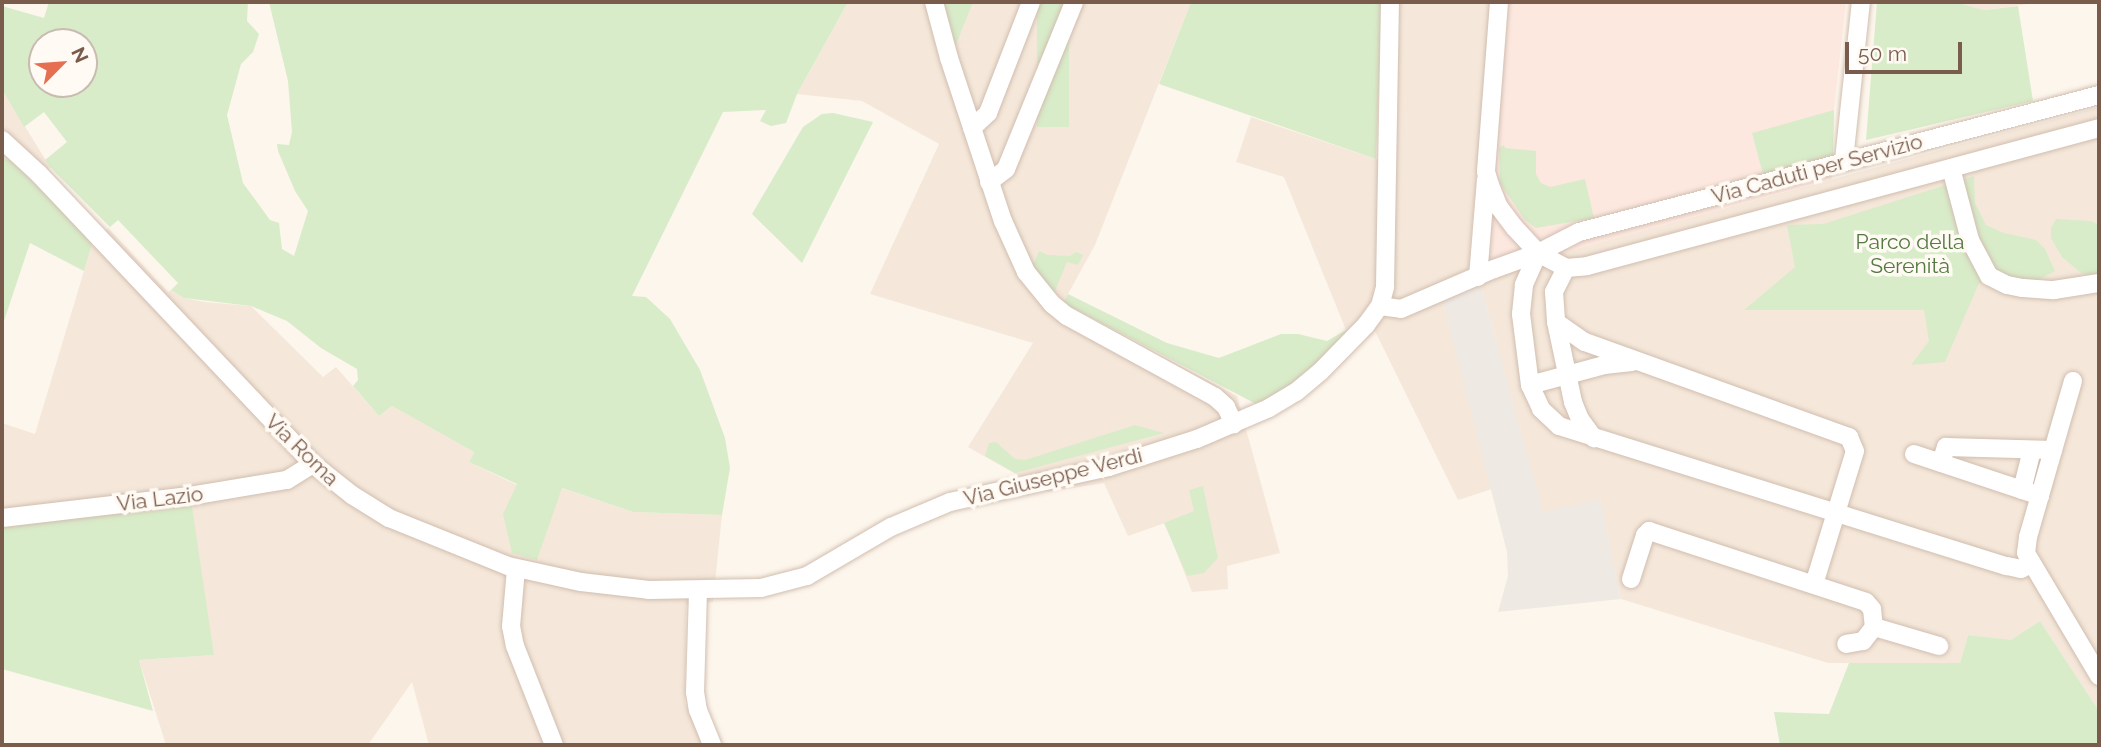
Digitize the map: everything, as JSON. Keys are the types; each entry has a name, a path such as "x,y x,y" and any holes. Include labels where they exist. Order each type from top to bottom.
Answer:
{"street":[{"path":"934,2 989,181 1017,257 1052,304 1067,316 1215,397 1226,407 1234,424"},
{"path":"972,128 988,113 1031,2"},
{"path":"989,181 1006,169 1074,2"},
{"path":"1380,306 1387,263 1390,2"},
{"path":"1474,278 1486,172 1499,2"},
{"path":"1844,160 1861,2"},
{"name":"Via Caduti per Servizio","path":"1380,306 1401,309 1538,253 1579,232 1844,160 2099,95"},
{"name":"Via Caduti per Servizio","path":"1566,268 1587,266 2099,128"},
{"name":"Via Roma","path":"2,140 39,174 313,464 366,504 412,530 516,569 627,589 698,591"},
{"name":"Via Caduti per Servizio","path":"1951,168 1970,240 1989,276 2007,285 2054,290 2099,283"},
{"path":"1486,172 1499,207 1538,253 1566,268 1554,292 1556,322 1580,419 1594,438"},
{"path":"1538,253 1524,285 1521,314 1530,384 1550,419 1570,431 2007,566 2021,569 2031,564"},
{"name":"Via Giuseppe Verdi","path":"698,591 761,588 790,582 807,576 891,527 950,502 1109,467 1234,424 1296,392 1346,348 1380,306"},
{"path":"1556,322 1585,342 1849,437 1855,451 1814,584"},
{"path":"1530,384 1604,365 1638,361"},
{"path":"2073,381 2028,537 2026,553 2099,676"},
{"path":"1941,463 1946,447 2053,450"},
{"path":"2022,490 2032,450"},
{"path":"1914,454 2040,496"},
{"name":"Via Lazio","path":"2,518 187,496 287,480 313,464"},
{"path":"1631,579 1644,535 1649,531 1866,602 1872,609 1874,627 1863,641 1846,644"},
{"path":"516,569 511,626 515,646 554,745"},
{"path":"698,591 695,692 698,710 712,745"},
{"path":"1874,627 1940,646"}],"shaded area":[{"path":"848,2 1191,2 1095,245 1063,303 1237,396 1280,553 1227,566 1228,589 1192,592 1165,523 1128,536 1104,483 1048,492 968,447 1033,343 870,294 939,144 862,101 797,94"},
{"path":"1383,2 1492,2 1467,287 1442,299 1492,489 1458,500 1375,331 1354,350 1284,177 1236,162 1251,117 1379,160"},
{"path":"1493,2 1846,2 1834,110 1832,179 1575,249 1467,287"},
{"path":"1955,2 2043,2 1984,10"},
{"path":"2,89 50,167 38,186 13,162 2,157"},
{"path":"2099,107 2099,711 2040,621 2011,641 1968,635 1960,663 1828,663 1621,599 1600,500 1543,513 1480,283 1575,249"},
{"path":"108,228 168,292 171,290 184,298 205,302 251,306 323,377 336,367 379,416 392,406 474,452 469,462 517,485 537,559 561,488 633,512 722,515 713,602 686,605 685,703 706,745 429,745 412,682 368,745 166,745 139,660 213,655 2,522 2,423 35,434 93,241"},
{"path":"1480,283 1543,512 1600,499 1621,599 1498,612 1508,576 1507,552 1442,299"}],"green space":[{"path":"49,2 248,2 247,21 259,34 253,52 241,64 227,115 243,183 270,220 279,223 282,249 294,256 308,211 295,191 278,151 277,144 289,145 292,132 288,81 269,2 848,2 797,94 786,123 771,126 760,121 766,110 723,112 632,296 646,297 670,319 700,370 725,438 730,468 722,515 633,512 562,488 537,560 512,553 503,514 517,484 469,462 474,452 392,406 379,416 353,386 358,380 357,369 321,348 287,321 251,306 184,298 171,290 178,283 118,220 110,227 50,167 45,160 67,142 44,112 24,127 2,89 2,6 44,18"},
{"path":"942,2 973,2 953,52"},
{"path":"1037,2 1069,2 1069,127 1037,127"},
{"path":"1191,2 1382,2 1376,159 1159,84"},
{"path":"1877,2 1955,2 1984,10 2018,6 2033,101 1866,140"},
{"path":"1834,110 1833,159 1764,178 1752,133"},
{"path":"833,113 873,122 802,263 752,214 803,127 822,114"},
{"path":"1504,145 1505,148 1536,151 1536,174 1541,183 1550,187 1585,179 1594,218 1536,228 1525,220 1500,183 1499,148"},
{"path":"2,157 13,162 93,241 84,271 30,243 2,327"},
{"name":"Parco della Serenità","path":"1974,176 1975,203 1986,225 2004,233 2036,240 2045,249 2055,271 2036,281 1996,280 1979,283 1945,362 1911,365 1929,341 1924,310 1744,310 1795,267 1787,225 1823,224"},
{"path":"2056,219 2091,221 2099,225 2099,273 2092,277 2081,273 2062,257 2051,238 2051,228"},
{"path":"1039,251 1048,255 1070,256 1076,252 1083,255 1078,265 1067,262 1053,296 1032,267"},
{"path":"1068,294 1167,343 1219,358 1281,334 1298,334 1327,341 1346,330 1349,339 1288,392 1260,406 1063,303"},
{"path":"1135,425 1164,433 1015,473 985,456 989,443 996,442 1015,459 1025,460"},
{"path":"1203,486 1218,558 1204,573 1187,576 1164,523 1194,511 1189,490"},
{"path":"191,500 214,655 139,660 153,711 2,669 2,522"},
{"path":"2040,621 2099,711 2099,745 1780,745 1774,712 1829,714 1849,663 1960,663 1968,635 2011,640"}]}
